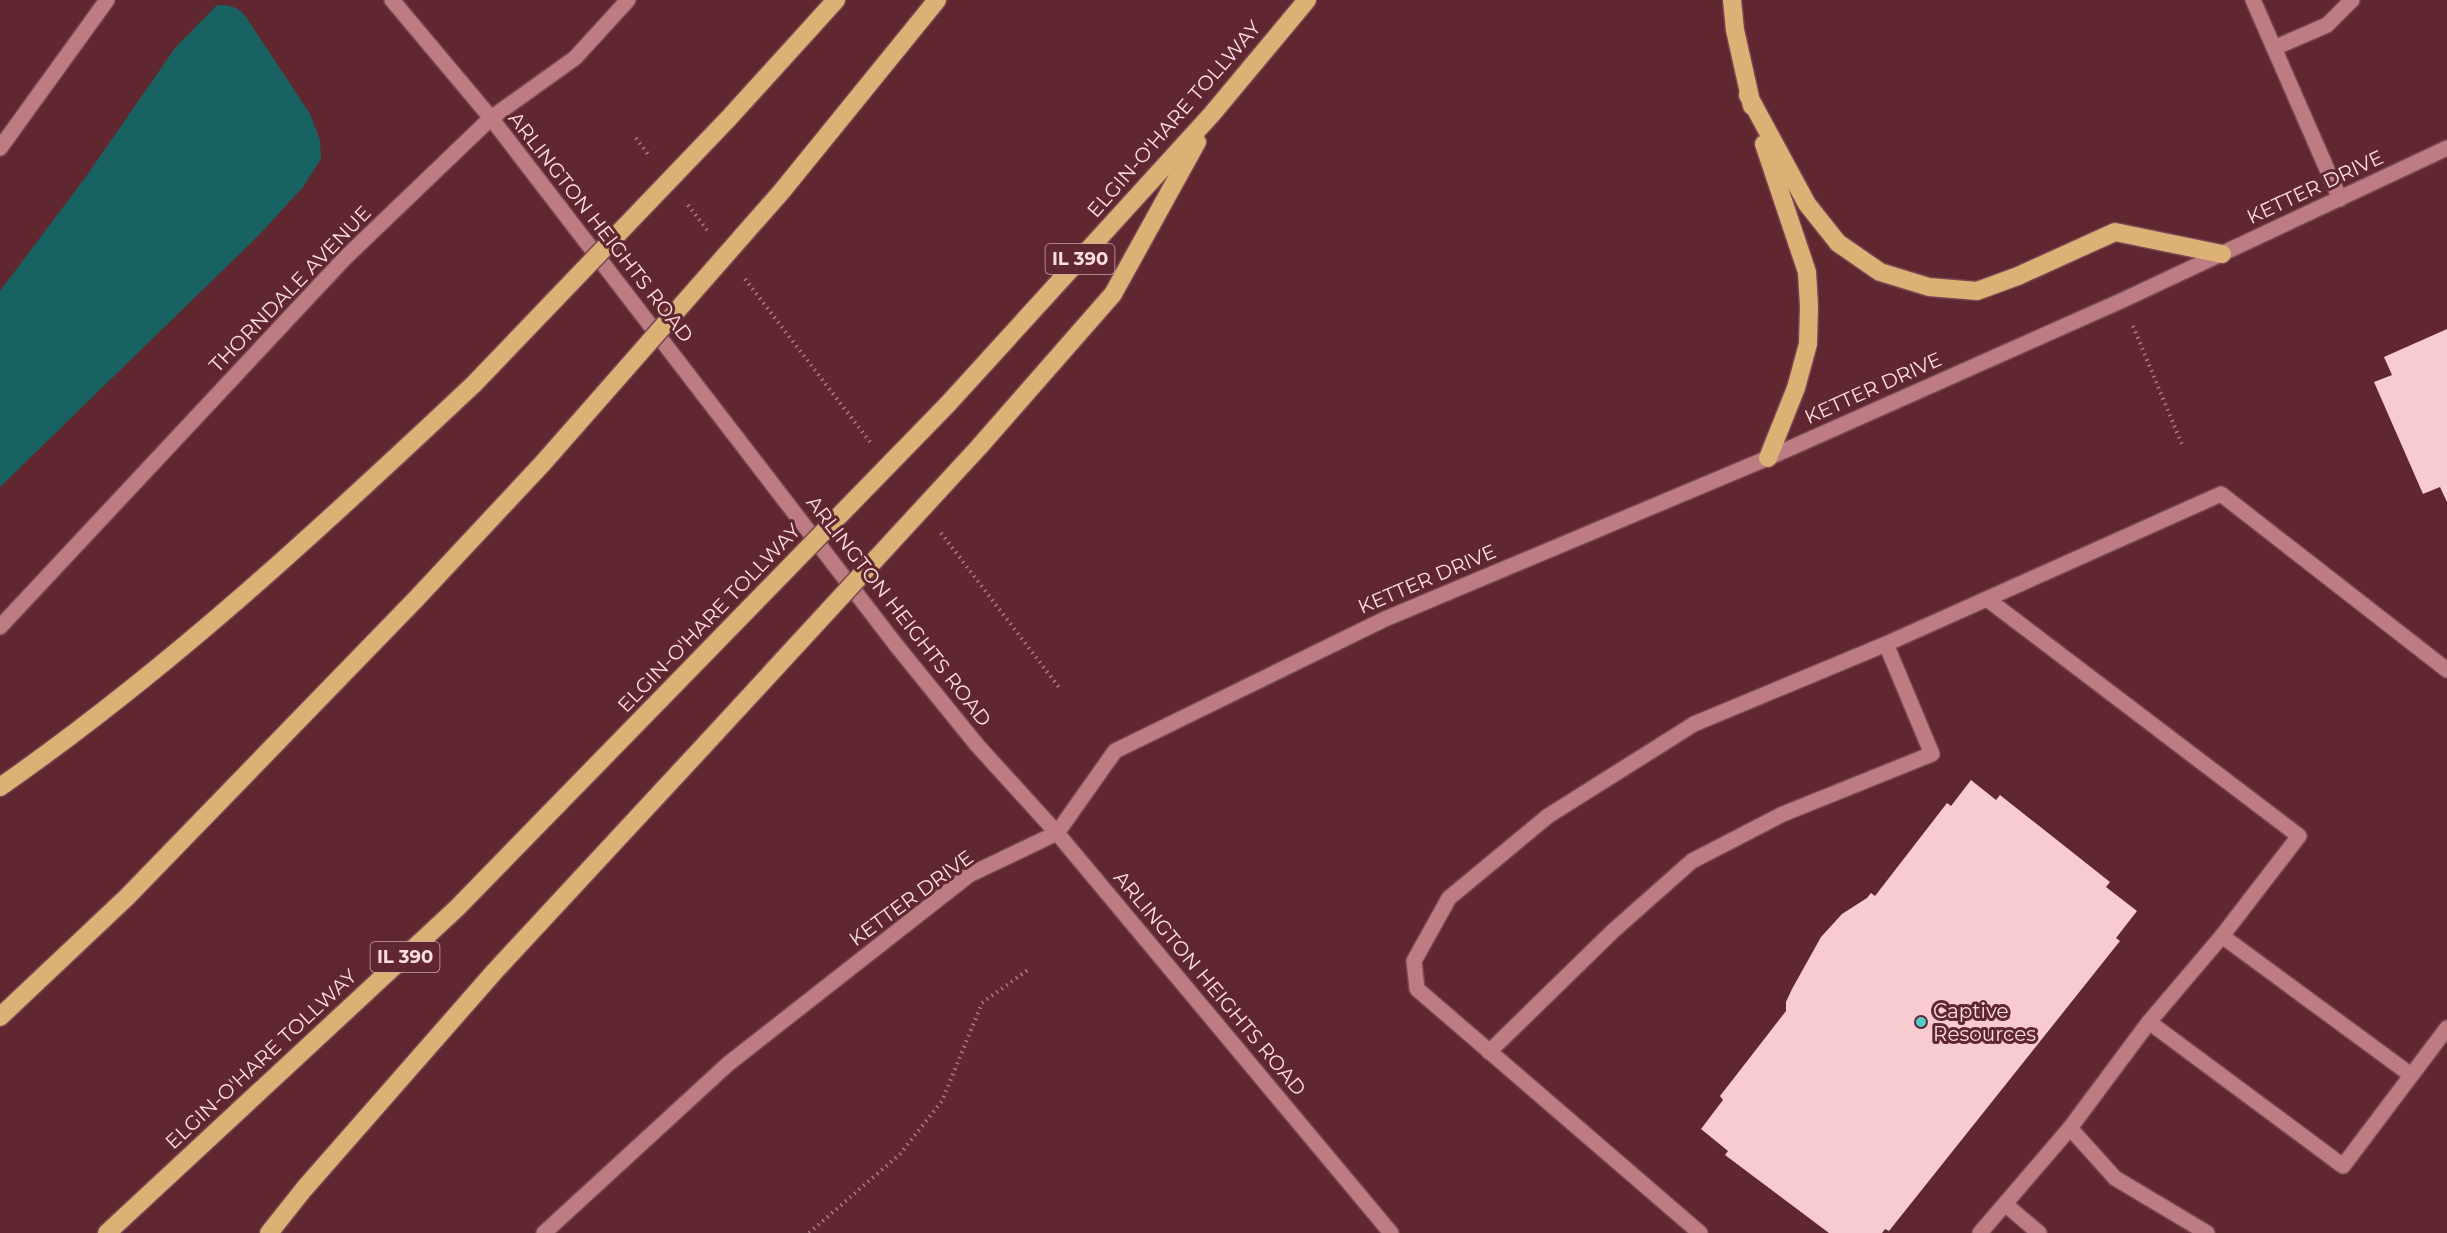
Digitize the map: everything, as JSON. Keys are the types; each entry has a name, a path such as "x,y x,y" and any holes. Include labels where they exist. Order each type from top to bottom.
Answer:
{"highway":[{"path":"0,787 58,747 189,642 306,541 474,384 728,119 836,0"},
{"path":"0,1017 135,888 416,599 543,463 782,191 938,0"},
{"name":"ELGIN-O'HARE TOLLWAY","path":"107,1233 457,908 691,669 947,405 1212,114 1307,0"},
{"path":"1731,0 1748,95 1807,272 1808,344 1796,388 1768,458"},
{"path":"1748,95 1807,204 1838,243 1880,272 1929,287 1977,291 2018,276 2115,232 2222,254"},
{"path":"269,1233 304,1189 495,971 979,447 1113,294 1212,114"}],"street":[{"path":"0,148 107,0"},
{"name":"ARLINGTON HEIGHTS ROAD","path":"392,0 491,118 896,645 976,745 1057,833 1391,1233"},
{"name":"THORNDALE AVENUE","path":"0,627 345,258 491,118 575,58 628,0"},
{"path":"2253,0 2340,199"},
{"path":"2274,48 2327,25 2352,0"},
{"name":"KETTER DRIVE","path":"544,1233 728,1064 969,876 1057,833 1116,751 1385,619 1768,458 2123,300 2447,148"},
{"path":"1700,1233 1417,989 1414,961 1449,898 1548,816 1694,724 1886,644 2221,494 2447,670"},
{"path":"1980,1233 2070,1128 2149,1022 2222,936 2299,836 1987,599"},
{"path":"1489,1052 1612,931 1692,861 1782,814 1932,754 1886,644"},
{"path":"2222,936 2411,1076"},
{"path":"2149,1022 2343,1166 2447,1028"},
{"path":"2070,1128 2115,1178 2207,1233"},
{"path":"2005,1204 2039,1233"}],"path":[{"path":"636,138 651,157"},
{"path":"688,205 710,233"},
{"path":"739,271 871,442"},
{"path":"2123,300 2183,447"},
{"path":"937,528 1061,690"},
{"path":"809,1233 900,1154 942,1101 982,1003 1029,969"}],"water":[{"path":"217,5 233,7 240,10 246,17 310,114 320,140 321,159 303,187 259,235 0,487 0,291 85,178 175,48"}],"building":[{"path":"2447,329 2447,502 2440,487 2423,494 2374,382 2392,375 2384,357"},
{"path":"1971,780 1996,800 2000,795 2110,882 2106,887 2137,911 2116,938 2120,941 1889,1231 1885,1229 1882,1233 1829,1233 1725,1155 1728,1151 1701,1129 1723,1100 1720,1096 1786,1011 1786,1002 1792,989 1821,937 1842,914 1871,893 1875,896 1947,803 1951,806"}],"place":[{"name":"Captive Resources","path":"1921,1022"}]}
